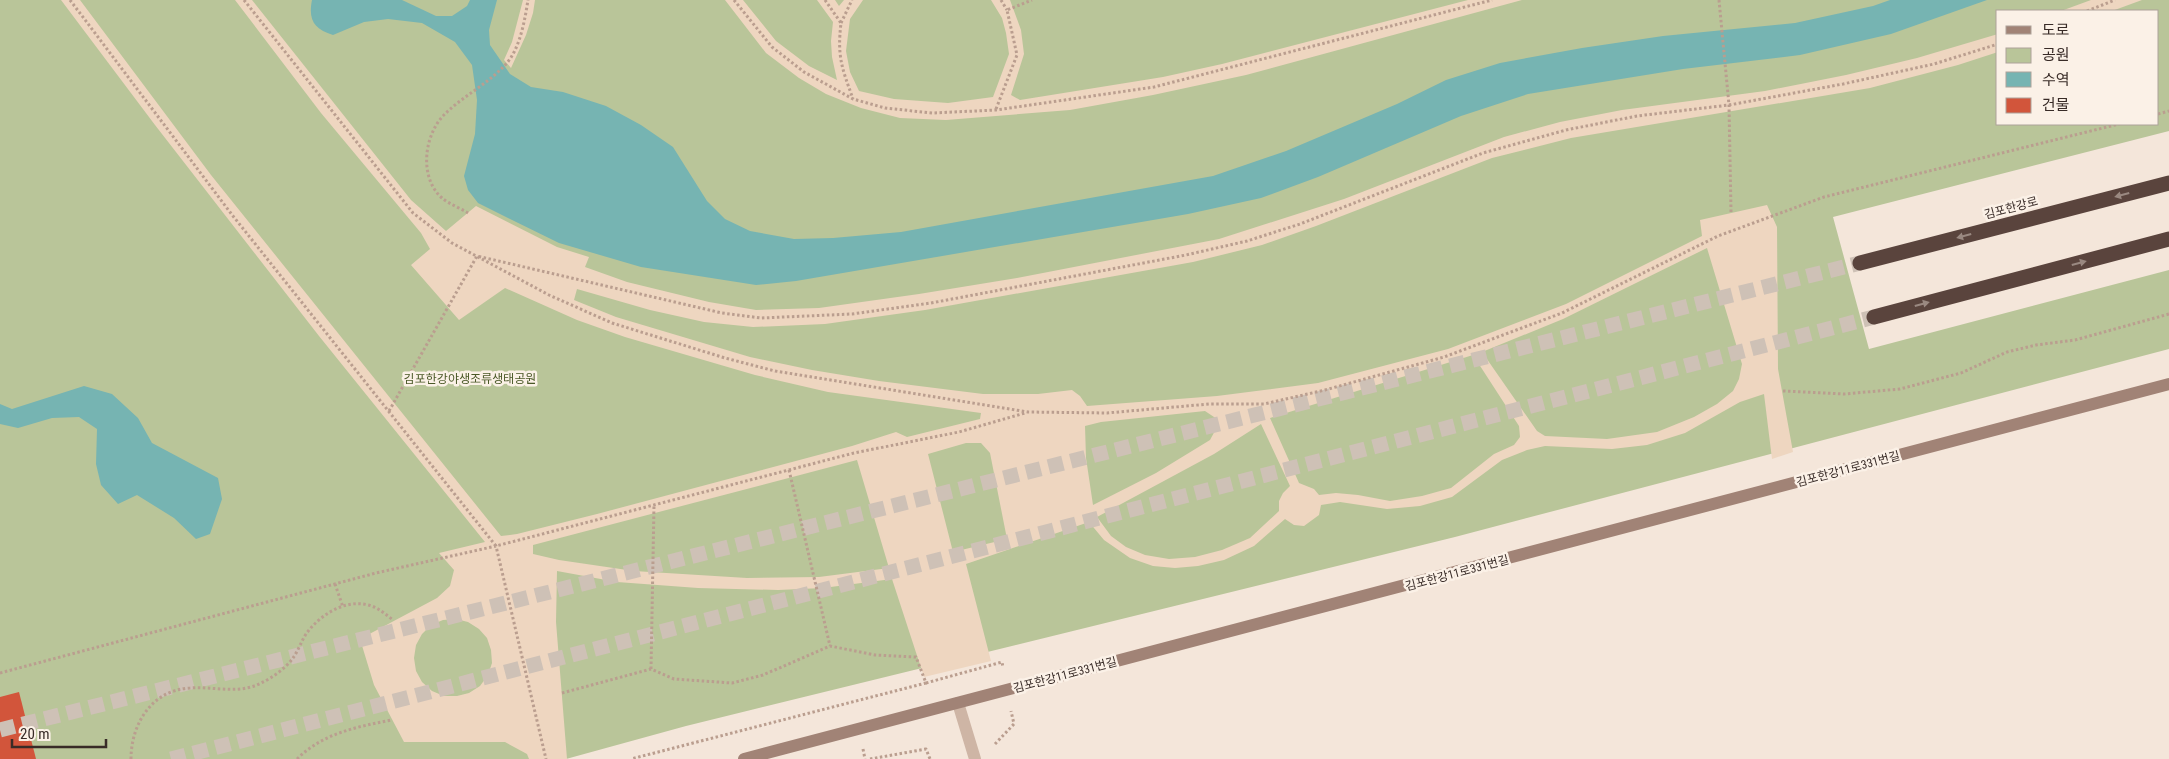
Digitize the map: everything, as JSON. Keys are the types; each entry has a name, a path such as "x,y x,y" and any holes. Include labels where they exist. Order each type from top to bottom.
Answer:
{"highway":[{"name":"김포한강로","path":"1860,263 2169,183"},
{"path":"1874,317 2169,239"}],"main road":[{"name":"김포한강11로331번길","path":"744,759 2169,384"}],"street":[{"path":"958,703 975,759"}],"path":[{"path":"70,0 233,216 496,546 546,759"},
{"path":"244,0 412,213 452,243 549,295 612,323 725,358 776,371 1028,412 1107,413 1209,404 1264,404 1325,390 1444,357 1562,313 1718,236 1824,197 2115,125"},
{"path":"468,213 442,197 430,180 426,159 432,134 445,113 469,96 507,64 520,36 528,0"},
{"path":"734,0 772,47 804,72 853,99 886,108 932,113 996,110 1154,87 1492,0"},
{"path":"825,0 841,23"},
{"path":"852,0 841,23 839,43 840,64 853,99"},
{"path":"996,110 1016,55 1007,10 1001,0"},
{"path":"1007,10 1032,0"},
{"path":"1719,0 1729,105 1731,213"},
{"path":"2090,10 2115,0"},
{"path":"477,256 722,314 761,318 852,314 931,303 1247,241 1300,224 1492,150 1566,130 1637,116 1729,105 1843,84 1934,64 1996,45"},
{"path":"389,411 477,256"},
{"path":"1783,391 1844,394 1900,389 1961,373 2007,352 2036,345 2075,340 2169,314"},
{"path":"0,673 335,584 496,546 864,451 959,432 1028,412"},
{"path":"789,470 830,646"},
{"path":"651,669 654,505"},
{"path":"335,584 343,606"},
{"path":"131,759 131,742 140,718 156,701 171,692 189,688 219,690 245,688 260,684 276,674 293,659 306,634 319,619 343,606 357,603 377,608 393,620"},
{"path":"562,693 651,669 674,679 732,682 763,675 830,646 876,655 916,657 926,683"},
{"path":"631,759 1002,662"},
{"path":"297,759 304,752 323,740 344,730 391,720"},
{"path":"992,747 1014,724"},
{"path":"870,759 926,749 930,759"}],"green space":[{"name":"김포한강야생조류생태공원","path":"0,0 2169,0 2169,131 1833,217 1869,349 2169,270 2169,349 1455,537 686,726 566,759 21,759 0,700"}],"shaded area":[{"path":"61,0 80,0 211,175 501,536 517,534 597,514 852,446 896,432 907,437 980,419 981,413 828,392 755,375 625,337 577,320 505,288 459,320 411,265 430,249 421,233 321,113 235,0 252,0 411,200 446,231 476,206 557,247 589,257 585,267 627,282 709,302 756,310 819,308 919,294 1017,278 1219,239 1344,199 1504,137 1560,122 1622,110 1765,91 1846,75 1917,58 1996,35 1996,53 1958,65 1870,88 1571,138 1492,158 1262,245 1193,262 925,310 825,324 753,327 704,322 650,310 577,289 574,300 616,317 750,357 879,381 983,394 1038,394 1072,390 1080,396 1087,406 1217,396 1318,383 1448,349 1566,304 1702,236 1700,220 1767,205 1777,227 1778,369 1793,452 1772,459 1764,394 1740,402 1685,433 1647,445 1612,449 1545,446 1527,450 1502,460 1452,497 1420,506 1387,509 1340,502 1321,505 1319,515 1304,526 1294,525 1285,519 1254,546 1224,560 1198,566 1175,568 1153,566 1130,558 1104,540 1089,522 966,564 991,661 924,677 892,579 823,588 778,590 698,588 617,582 557,571 556,622 567,759 529,759 527,754 505,742 404,742 374,685 360,639 437,598 450,586 454,570 439,553 485,542 319,336 155,125","holes":["1707,248 1742,364 1739,379 1733,391 1717,404 1694,417 1657,432 1607,439 1545,436 1537,431 1482,352 1563,319","1473,355 1519,426 1520,437 1514,445 1494,454 1451,488 1422,496 1390,501 1336,493 1319,495 1314,489 1299,483 1270,418","1205,411 1217,419 1217,427 1210,440 1156,473 1093,505 1086,458 1085,426 1101,422","1261,424 1290,486 1283,493 1279,501 1279,511 1250,538 1222,550 1195,557 1169,559 1145,555 1126,547 1111,536 1097,517 1214,454","966,443 981,443 990,453 1007,539 953,552 928,454","857,460 889,568 819,577 747,578 634,571 559,560 533,554 533,545","456,619 468,622 479,629 487,638 491,650 492,663 488,675 480,686 469,693 457,696 444,696 432,691 422,682 416,671 414,658 416,645 422,634 431,625 443,620"]},
{"path":"523,0 535,0 533,13 526,35 511,68 504,60 512,42"},
{"path":"725,0 743,0 776,41 809,66 837,80 832,57 833,22 817,0 835,0 839,6 844,0 863,0 850,19 846,51 850,72 859,91 894,99 948,103 993,97 1009,54 1002,18 991,0 1010,0 1021,30 1024,54 1011,95 1020,100 1163,77 1222,64 1468,0 1522,0 1246,75 1153,95 1070,110 946,120 900,118 861,108 826,94 799,78 766,53"},
{"path":"2091,0 2142,0 2115,10 2064,10"}],"water":[{"path":"312,0 402,0 436,16 452,16 467,6 470,0 497,0 489,30 490,45 510,74 531,87 563,92 606,106 641,125 673,147 707,201 725,219 750,231 794,239 833,238 901,232 1213,176 1286,151 1397,104 1446,80 1500,63 1663,36 1795,23 1873,6 1890,0 1987,0 1891,34 1800,55 1683,69 1528,94 1461,116 1318,177 1261,198 1188,214 796,281 756,285 641,267 559,243 478,203 468,190 464,176 475,134 477,100 472,65 455,42 422,23 388,19 364,22 333,35 326,33 314,23 311,13"},
{"path":"84,386 112,394 138,418 152,443 218,478 222,499 210,534 196,539 174,518 137,495 118,504 101,485 96,464 97,429 79,417 52,418 18,428 0,424 0,404 12,409"}],"building":[{"path":"19,692 36,759 0,759 0,697"}],"tunnel":[{"path":"0,730 1860,263"},
{"path":"171,759 1874,317"}]}
